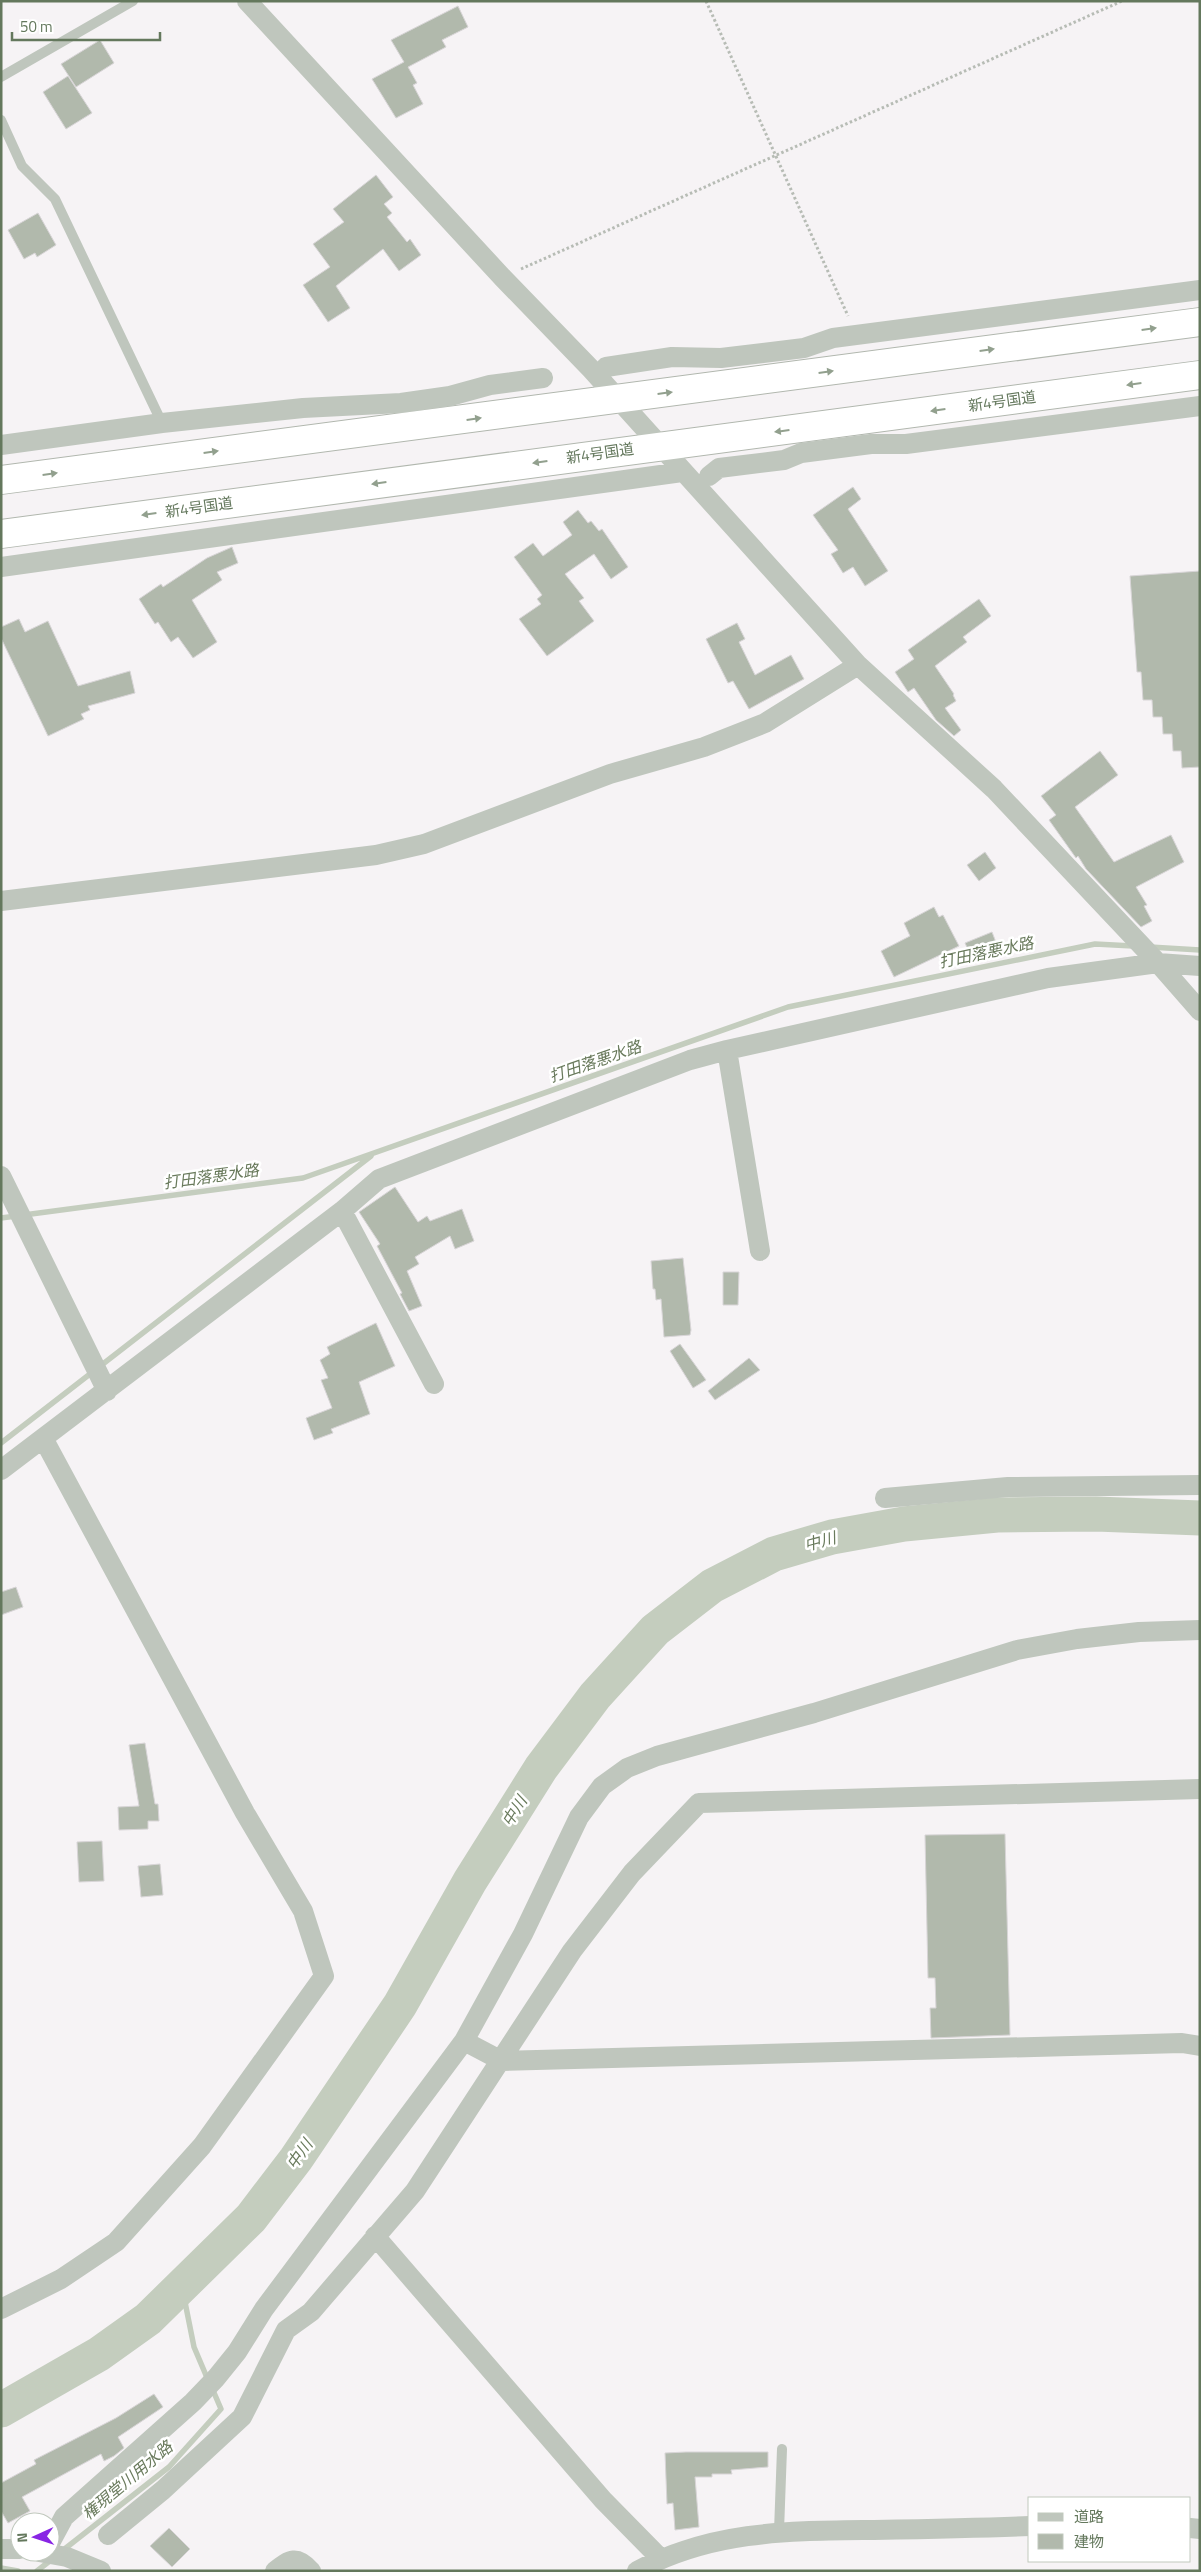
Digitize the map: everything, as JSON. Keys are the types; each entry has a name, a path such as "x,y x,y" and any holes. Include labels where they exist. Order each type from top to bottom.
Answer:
{"highway":[{"path":"1,480 425,412 617,399 1200,322"},
{"name":"新4号国道","path":"1,534 658,446 831,437 1200,375"}],"street":[{"path":"247,1 617,399 858,665 994,789 1158,963 1200,1011"},
{"path":"606,367 672,357 721,358 760,354 804,348 833,338 1200,290"},
{"path":"760,354 764,380"},
{"path":"1,445 162,423 303,408 425,412 450,396 490,385 543,378"},
{"path":"710,476 719,468 784,460 831,437 871,444 906,444 1200,406"},
{"path":"1,566 682,472"},
{"path":"1,901 376,855 424,844 610,774 704,747 765,723 858,665"},
{"path":"1,1470 342,1211 379,1179 690,1060 727,1050 1048,978 1158,963 1200,966"},
{"path":"727,1050 760,1251"},
{"path":"1,1176 107,1391"},
{"path":"342,1211 434,1384"},
{"path":"1,2309 61,2279 116,2242 202,2146 324,1976 303,1911 245,1813 43,1438"},
{"path":"885,1498 1008,1487 1200,1485"},
{"path":"60,2524 64,2517 193,2402 237,2352 264,2310 464,2040 523,1934 579,1817 602,1786 627,1768 657,1756 814,1713 1017,1650 1077,1639 1139,1632 1200,1630"},
{"path":"108,2535 163,2490 242,2417 286,2330 311,2312 415,2191 502,2061 572,1951 632,1873 699,1803 1200,1789"},
{"path":"464,2040 502,2061 1182,2043 1200,2046"},
{"path":"375,2236 603,2500 660,2558"},
{"path":"637,2571 660,2558 702,2543 778,2531 1028,2526"},
{"path":"60,2555 101,2571"},
{"path":"275,2571 285,2563 294,2560 302,2562 311,2571"}],"lane":[{"path":"1,77 133,1"},
{"path":"1,120 22,166 55,199 162,423"},
{"path":"778,2531 782,2449"}],"path":[{"path":"706,1 856,335"},
{"path":"502,277 1122,1"}],"building":[{"path":"458,6 468,27 442,40 446,47 408,67 417,83 413,85 423,104 396,118 372,79 404,62 391,40"},
{"path":"100,40 114,63 76,87 61,64"},
{"path":"68,76 92,113 66,129 43,92"},
{"path":"376,175 393,197 384,204 392,213 387,217 407,242 410,239 421,255 399,271 383,249 336,286 350,308 328,322 303,285 330,267 313,244 344,222 333,209"},
{"path":"38,213 56,245 37,257 35,253 24,259 8,230"},
{"path":"853,487 861,499 848,509 888,571 865,586 853,567 843,573 831,554 838,550 813,515"},
{"path":"578,510 588,523 591,521 599,531 602,529 628,567 611,579 594,554 565,574 584,598 579,601 594,621 547,656 519,619 541,604 537,599 542,595 514,557 533,543 543,556 572,535 563,522"},
{"path":"232,547 238,563 217,572 222,580 192,600 217,642 193,658 178,637 171,642 158,622 155,624 139,599 161,584 163,587 207,558"},
{"path":"1200,571 1200,767 1182,768 1181,751 1173,751 1172,734 1163,734 1162,717 1153,717 1152,700 1143,700 1141,672 1137,672 1130,576"},
{"path":"979,599 991,616 963,637 967,642 935,666 954,694 956,701 945,708 961,730 954,736 936,720 914,688 908,692 895,672 914,659 908,650"},
{"path":"19,619 25,632 48,621 78,686 130,671 135,693 88,706 90,710 81,714 84,719 48,736 1,638 1,627"},
{"path":"737,623 745,639 739,642 755,675 791,655 804,679 749,709 733,681 728,683 706,639"},
{"path":"1100,751 1118,775 1075,807 1114,862 1171,835 1184,862 1136,887 1147,905 1144,906 1152,921 1141,927 1086,869 1078,856 1076,858 1049,820 1056,815 1041,796"},
{"path":"985,852 996,868 979,881 967,865"},
{"path":"934,907 939,917 943,915 959,946 894,977 881,951 910,936 904,923"},
{"path":"992,932 999,950 973,961 965,943"},
{"path":"395,1187 418,1222 427,1216 430,1221 462,1209 474,1241 455,1249 450,1236 415,1257 419,1264 407,1271 422,1306 409,1311 400,1294 402,1293 377,1246 380,1244 359,1212"},
{"path":"683,1258 690,1335 664,1337 661,1299 656,1300 655,1289 653,1289 651,1261"},
{"path":"723,1272 739,1272 738,1305 723,1305"},
{"path":"376,1323 395,1366 359,1382 370,1414 331,1429 333,1433 314,1440 306,1418 332,1408 321,1380 328,1378 320,1360 330,1354 327,1347"},
{"path":"680,1344 706,1380 693,1388 670,1351"},
{"path":"749,1358 760,1370 715,1400 708,1391"},
{"path":"16,1587 23,1607 1,1615 1,1592"},
{"path":"145,1743 155,1804 158,1804 159,1821 148,1821 148,1829 119,1830 118,1807 139,1806 129,1745"},
{"path":"1005,1834 1010,2035 931,2038 930,2008 936,2008 935,1978 928,1978 925,1835"},
{"path":"102,1841 104,1881 79,1882 77,1842"},
{"path":"160,1864 163,1895 141,1897 138,1866"},
{"path":"154,2394 163,2407 118,2437 124,2448 114,2456 104,2461 101,2454 22,2497 30,2511 10,2512 10,2522 8,2523 1,2511 1,2483 36,2464 34,2460 116,2418"},
{"path":"768,2452 768,2467 731,2470 732,2474 712,2474 712,2477 695,2477 699,2527 675,2530 673,2503 667,2504 665,2453"},
{"path":"169,2528 190,2549 172,2567 150,2546"}],"waterway":[{"name":"打田落悪水路","path":"1,1218 303,1178 788,1007 1095,944 1133,946"},
{"name":"打田落悪水路","path":"1150,947 1200,950"},
{"path":"1,1443 371,1156"},
{"name":"中川","path":"1,2410 99,2354 148,2319 251,2218 296,2159 400,2005 470,1881 541,1768 595,1696 655,1630 712,1586 774,1554 832,1537 904,1524 997,1515 1096,1514 1200,1518"},
{"name":"権現堂川用水路","path":"182,2287 194,2347 208,2380"},
{"name":"権現堂川用水路","path":"62,2551 169,2467 221,2409 212,2388"},
{"name":"権現堂川用水路","path":"37,2571 48,2562"},
{"name":"権現堂川用水路","path":"1,2568 18,2571"}]}
